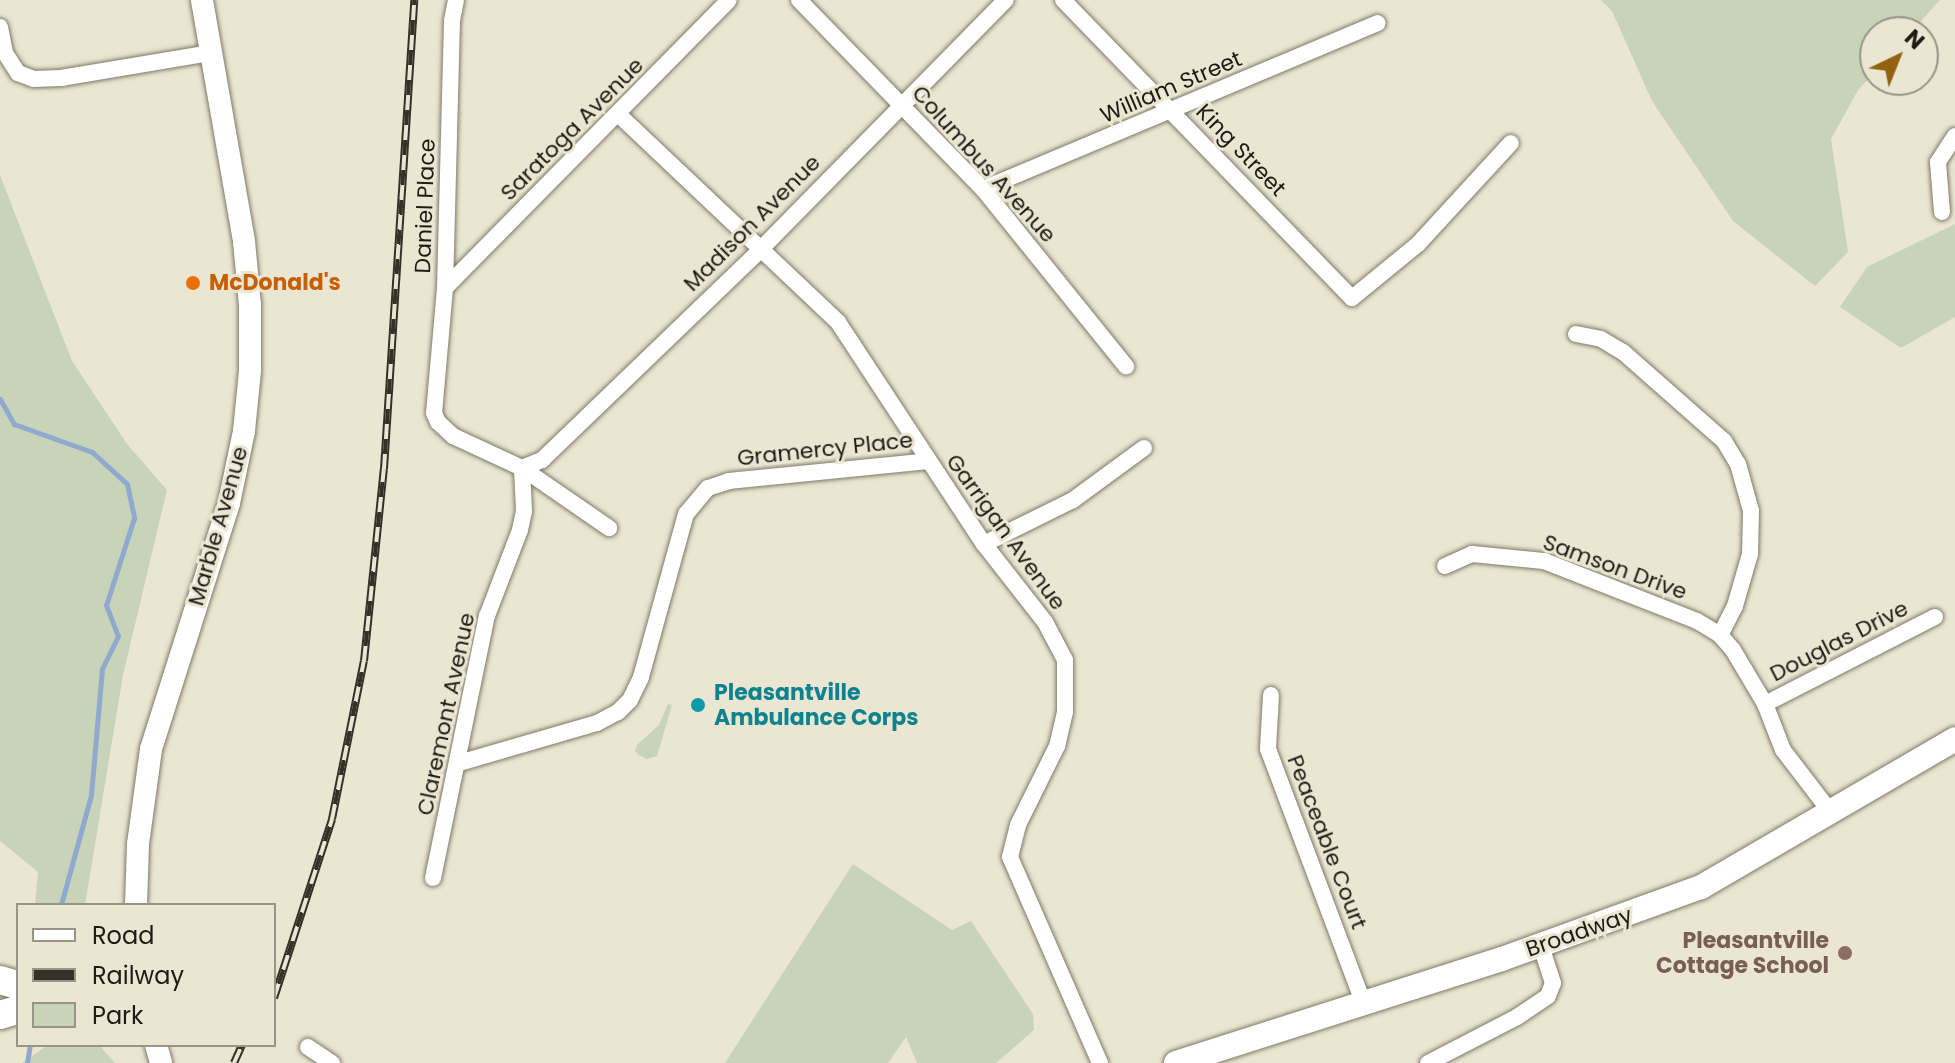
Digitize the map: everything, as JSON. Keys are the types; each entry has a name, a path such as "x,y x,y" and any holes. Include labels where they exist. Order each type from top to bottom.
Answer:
{"main road":[{"name":"Broadway","path":"1176,1063 1541,945 1701,887 1955,739"}],"street":[{"name":"Marble Avenue","path":"136,903 142,798 151,749 229,503 247,404 251,337 248,273 202,0"},
{"name":"Daniel Place","path":"456,0 452,21 445,288 434,413 438,422 453,436 522,468"},
{"name":"Saratoga Avenue","path":"445,288 729,0"},
{"name":"Columbus Avenue","path":"799,0 983,189 1126,366"},
{"name":"Madison Avenue","path":"522,468 542,460 761,249 900,104 1006,0"},
{"name":"King Street","path":"1063,0 1352,298 1418,244 1511,143"},
{"name":"William Street","path":"983,189 1377,23"},
{"path":"0,27 5,53 18,73 34,79 61,78 211,53"},
{"name":"Garrigan Avenue","path":"618,114 838,322 984,544 1045,622 1065,660 1065,712 1057,746 1018,825 1010,857 1100,1063"},
{"path":"1942,212 1938,162 1955,136"},
{"path":"1576,334 1601,339 1623,352 1724,441 1738,464 1751,511 1750,554 1735,606 1720,635"},
{"path":"984,544 1073,500 1144,448"},
{"name":"Gramercy Place","path":"459,763 597,723 618,712 630,700 641,677 686,514 708,488 729,481 928,461"},
{"path":"522,468 609,528"},
{"name":"Claremont Avenue","path":"433,878 487,616 520,530 524,511 522,468"},
{"name":"Samson Drive","path":"1445,566 1472,554 1544,561 1684,615 1720,635"},
{"name":"Douglas Drive","path":"1765,704 1935,617"},
{"name":"Douglas Drive","path":"1720,635 1745,668 1765,704 1783,750 1829,810"},
{"name":"Peaceable Court","path":"1271,695 1268,749 1363,1002"},
{"path":"127,903 136,871"},
{"path":"1428,1063 1517,1017 1548,996 1553,983 1541,945"},
{"path":"308,1047 332,1063"}],"green space":[{"path":"1601,0 1940,0 1926,16 1859,16 1859,89 1831,139 1848,252 1815,286 1733,221 1652,101 1612,11"},
{"path":"0,175 72,361 127,444 167,490 123,675 85,903 35,903 38,872 0,841"},
{"path":"1955,224 1955,317 1901,348 1840,307 1867,267"},
{"path":"668,704 672,705 657,756 647,759 635,751 637,745 659,725"},
{"path":"853,864 952,930 971,921 1033,1014 1034,1030 996,1063 917,1063 906,1037 888,1063 725,1063"},
{"path":"45,1047 101,1047 115,1063 22,1063"}],"waterway":[{"path":"0,399 14,424 92,452 127,484 134,518 106,605 118,636 102,669 91,795 62,903"},
{"path":"27,1063 30,1047"}],"railway":[{"path":"276,992 332,819 364,661 384,469 414,0"},
{"path":"234,1063 241,1047"}],"place":[{"name":"McDonald's","path":"193,283"},
{"name":"Pleasantville Ambulance Corps","path":"698,705"},
{"name":"Pleasantville Cottage School","path":"1845,953"}]}
